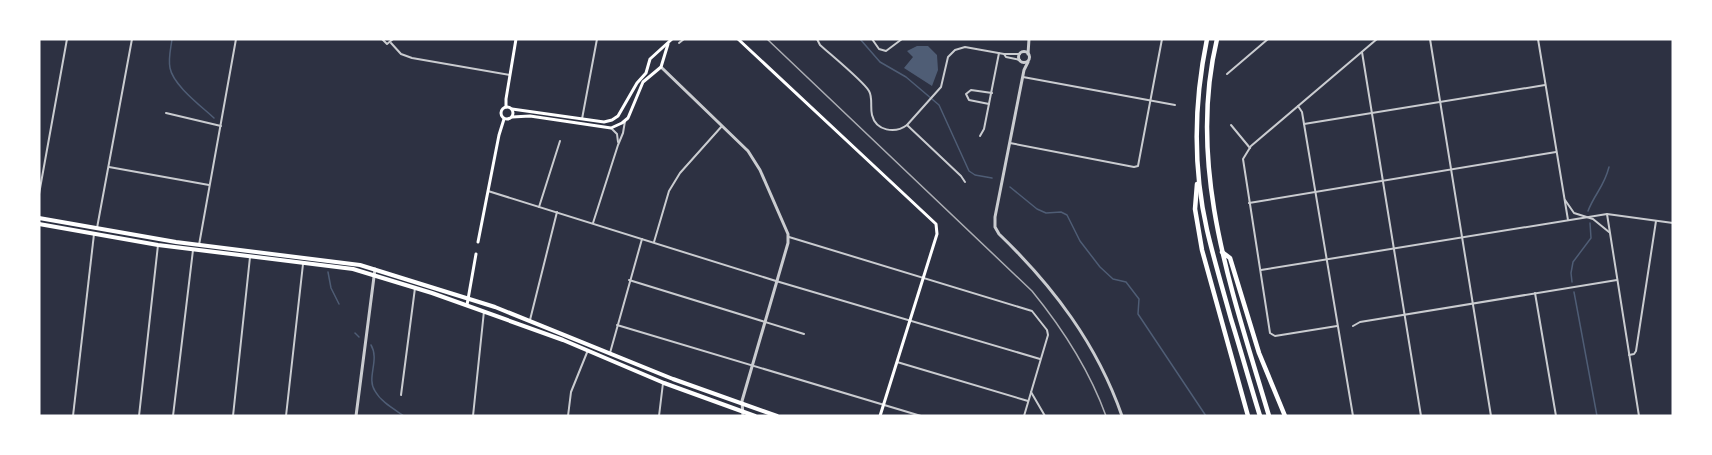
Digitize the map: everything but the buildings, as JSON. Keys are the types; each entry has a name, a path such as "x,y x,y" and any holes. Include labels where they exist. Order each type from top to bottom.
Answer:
{"highway":[{"path":"1207,39 1200,75 1197,111 1198,176 1195,209 1202,250 1248,416"},
{"path":"1217,39 1210,79 1207,140 1211,196 1222,252 1269,416"},
{"path":"1198,176 1211,249 1259,415"},
{"path":"1222,252 1230,258 1259,353 1285,416"}],"main road":[{"path":"478,242 504,119 501,112 506,107 516,39"},
{"path":"506,107 610,121 618,116 637,83 647,71 649,61 672,39"},
{"path":"738,39 934,222 937,234 880,416"},
{"path":"504,119 530,116 611,128 625,121 631,114 643,82 661,66 668,44"},
{"path":"654,57 662,61"},
{"path":"649,65 655,70"},
{"path":"512,109 513,117"},
{"path":"39,218 199,245 326,259 375,269 530,320 742,405 777,416"},
{"path":"39,224 158,245 326,265 373,275 484,311 588,350 743,414 755,416"},
{"path":"467,305 476,254"}],"street":[{"path":"39,195 67,39"},
{"path":"97,228 132,39"},
{"path":"199,245 237,39"},
{"path":"382,39 386,44 392,41 401,54 412,58 510,75"},
{"path":"582,119 597,39"},
{"path":"679,43 684,39"},
{"path":"816,39 869,91 872,115 884,128 891,131 907,125 936,93 943,82 948,57 955,50 965,47 1004,54 1028,54"},
{"path":"872,39 884,51 889,50 902,39"},
{"path":"1029,39 1028,54 1030,57 1024,70 995,217 995,227 999,234 1036,271 1073,319 1104,370 1122,416"},
{"path":"1010,143 1138,166 1162,39"},
{"path":"1227,74 1268,39"},
{"path":"1337,326 1275,336 1270,332 1242,163 1250,148 1377,39"},
{"path":"1430,39 1491,416"},
{"path":"1538,39 1568,220"},
{"path":"1024,70 1021,61 1022,53 1028,46"},
{"path":"1362,52 1421,416"},
{"path":"980,136 984,129 999,53"},
{"path":"1004,54 1006,57 1028,62"},
{"path":"661,66 739,140 752,157 786,226 789,237 752,365 742,405 743,414"},
{"path":"1023,77 1175,105"},
{"path":"1304,124 1545,85"},
{"path":"989,104 969,100 966,94 971,90 992,93"},
{"path":"1298,106 1302,111 1353,416"},
{"path":"166,113 221,126"},
{"path":"593,223 622,138 625,121"},
{"path":"654,242 669,191 675,180 683,168 723,125"},
{"path":"907,125 965,182"},
{"path":"1231,125 1250,148"},
{"path":"611,128 617,134 618,145"},
{"path":"539,207 561,141"},
{"path":"1249,202 1556,152"},
{"path":"109,167 210,186"},
{"path":"488,190 776,281 1040,359"},
{"path":"1564,198 1574,213 1598,222 1609,232"},
{"path":"530,320 557,212"},
{"path":"1260,270 1606,214 1673,223"},
{"path":"1606,214 1639,416"},
{"path":"1629,355 1636,351 1656,220"},
{"path":"73,416 94,234"},
{"path":"789,237 1032,311 1047,330 1048,335 1024,416"},
{"path":"610,352 642,239"},
{"path":"139,416 158,245"},
{"path":"173,416 193,250"},
{"path":"233,416 250,257"},
{"path":"286,416 303,263"},
{"path":"356,416 375,269"},
{"path":"629,280 804,334"},
{"path":"1353,326 1360,322 1617,280"},
{"path":"401,395 415,288"},
{"path":"1535,293 1556,416"},
{"path":"473,416 484,311"},
{"path":"617,325 921,416"},
{"path":"568,416 571,392 588,350"},
{"path":"897,362 1028,401"},
{"path":"659,416 664,383"},
{"path":"1031,392 1045,416"}],"water":[{"path":"917,46 928,46 937,55 938,70 932,86 904,68 913,57 907,51"}],"waterway":[{"path":"172,39 169,61 172,75 188,95 214,118"},
{"path":"860,39 880,62 906,77 939,105 969,171 975,175 992,178"},
{"path":"1588,211 1605,180 1609,167"},
{"path":"1010,187 1037,209 1046,213 1061,212 1067,215 1080,241 1100,267 1113,279 1126,282 1139,299 1138,314 1206,416"},
{"path":"1572,282 1573,262 1591,238 1590,223"},
{"path":"328,272 331,288 339,304"},
{"path":"1574,292 1597,416"},
{"path":"355,333 359,337"},
{"path":"371,345 374,357 372,380 375,391 381,399 404,416"}],"railway":[{"path":"767,39 1032,291 1074,350 1092,382 1106,416"}]}
